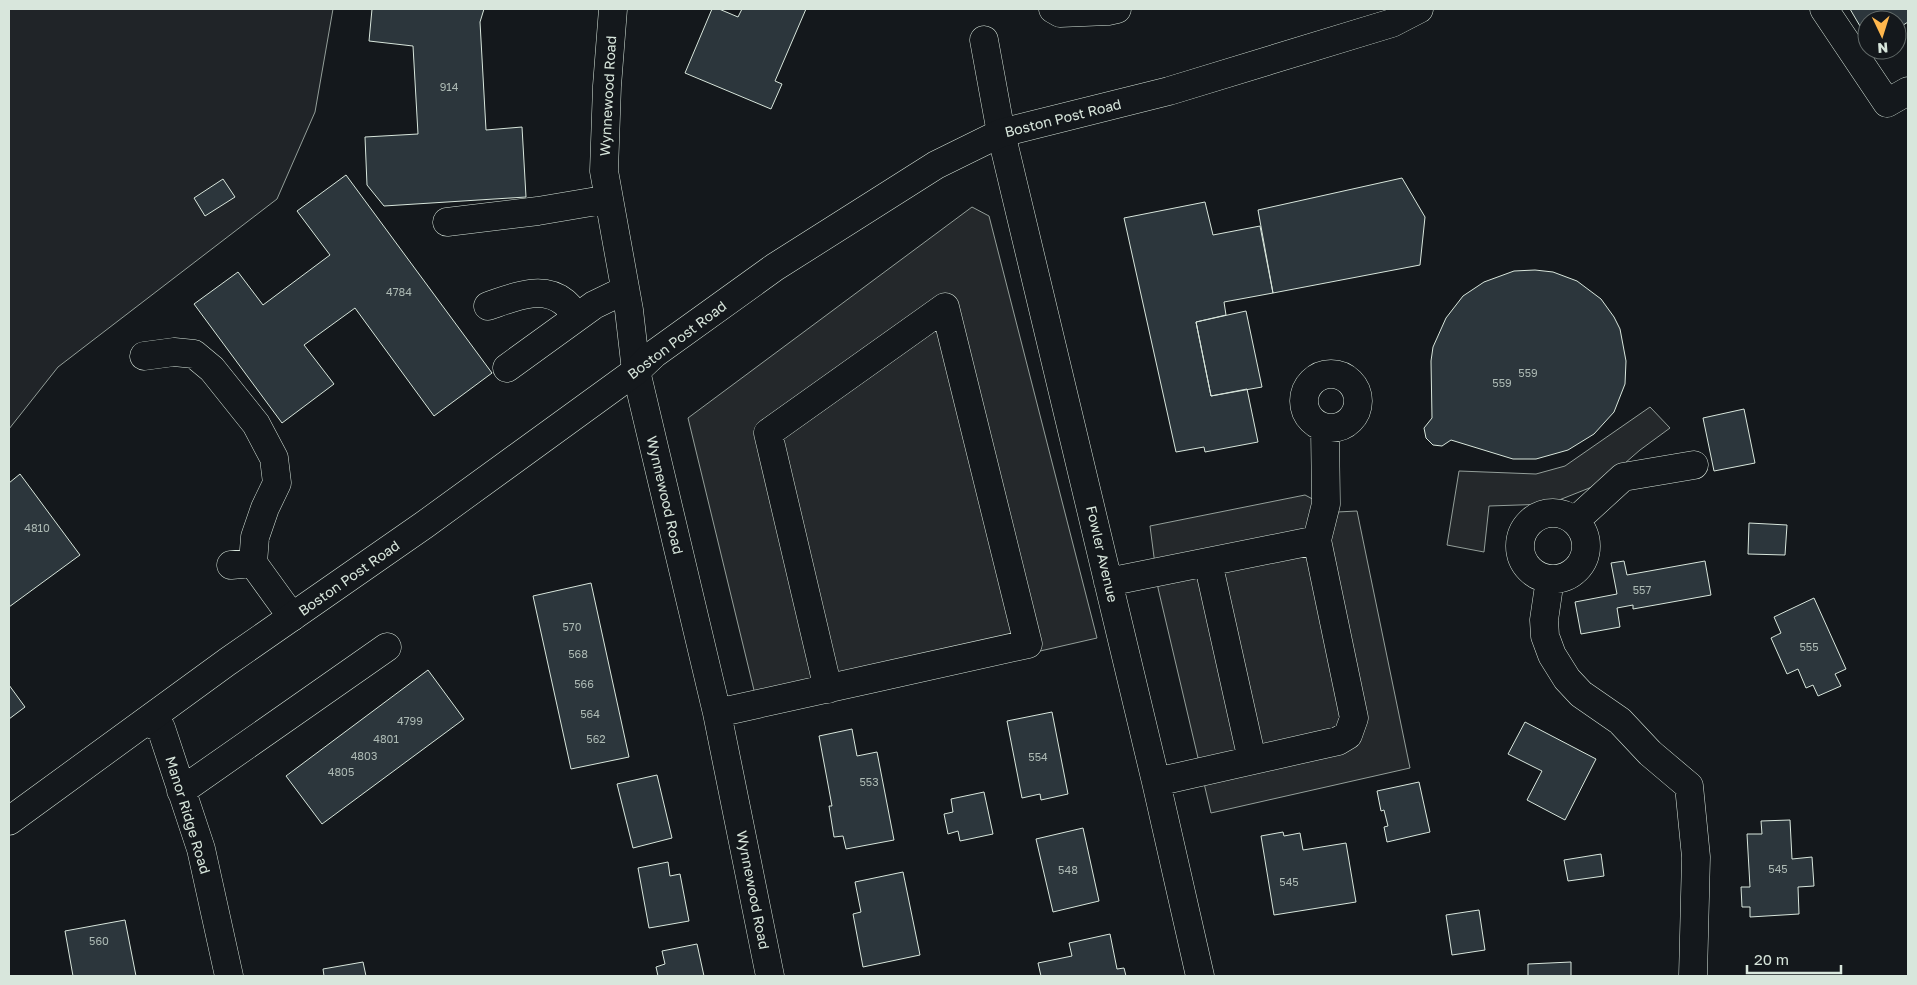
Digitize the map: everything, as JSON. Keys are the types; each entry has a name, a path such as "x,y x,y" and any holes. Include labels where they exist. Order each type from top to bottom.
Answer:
{"street":[{"name":"Wynnewood Road","path":"613,9 607,86 604,171 625,290 636,371 717,713 770,976"},
{"path":"1053,9 1060,13 1117,9"},
{"name":"Boston Post Road","path":"9,821 227,662 424,525 636,371 654,354 775,267 936,165 1001,133 1169,91 1392,23 1419,9"},
{"path":"1824,9 1898,97"},
{"name":"Fowler Avenue","path":"984,40 1001,133 1156,782 1200,976"},
{"path":"447,222 610,199"},
{"path":"506,368 594,305 625,290"},
{"path":"488,306 519,296 545,293 563,301 578,316"},
{"path":"717,713 828,689 1028,644 945,307 768,433 828,689"},
{"path":"144,356 174,352 194,354 212,369 256,424 274,458 277,483 242,564 292,617"},
{"path":"1156,782 1338,741 1348,735 1354,718 1317,540 1326,504 1324,428"},
{"path":"1574,521 1624,477 1694,465"},
{"path":"1555,513 1566,516 1574,521 1581,529 1586,549 1584,559 1578,568 1570,575 1550,580 1539,576 1529,569 1523,560 1520,549 1521,538 1526,527 1534,519 1544,514 1555,513"},
{"path":"1108,582 1317,540"},
{"path":"1208,562 1252,760"},
{"path":"1550,580 1544,620 1545,636 1552,655 1567,679 1581,694 1620,721 1650,752 1689,786 1696,857 1693,976"},
{"path":"182,791 387,647"},
{"name":"Manor Ridge Road","path":"146,722 161,728 201,849 229,976"}],"shaded area":[{"path":"9,9 333,9 315,112 277,199 58,367 9,429"},
{"path":"972,207 989,216 1097,638 760,715 688,418"},
{"path":"1650,407 1670,428 1640,450 1602,483 1549,504 1489,506 1484,552 1447,545 1459,471 1536,474 1565,466"},
{"path":"1305,495 1337,512 1357,511 1410,768 1211,813 1158,588 1150,526"}],"building":[{"path":"372,9 484,9 480,22 486,130 522,127 526,197 384,206 367,185 365,137 418,134 413,46 369,41"},
{"path":"712,9 719,9 738,17 742,9 806,9 775,81 782,84 771,109 685,73"},
{"path":"1850,9 1908,9 1907,23 1907,10 1857,10 1857,21"},
{"path":"346,175 492,373 434,416 355,308 304,345 334,384 282,423 194,304 238,272 263,305 330,255 297,211"},
{"path":"1402,178 1425,217 1420,265 1273,293 1258,210"},
{"path":"223,179 235,197 205,216 194,198"},
{"path":"1205,202 1213,235 1260,226 1273,293 1224,302 1226,315 1196,322 1211,396 1247,389 1258,442 1205,452 1204,447 1176,452 1124,218"},
{"path":"1535,270 1553,272 1577,281 1601,299 1614,317 1620,329 1626,361 1625,384 1614,412 1594,434 1568,450 1536,459 1513,459 1451,440 1442,446 1433,445 1426,438 1424,428 1432,418 1431,361 1433,347 1446,318 1463,296 1484,282 1514,271"},
{"path":"1246,311 1262,387 1211,396 1196,322"},
{"path":"1744,409 1755,463 1714,471 1703,418"},
{"path":"20,474 80,555 9,607 9,483"},
{"path":"1749,523 1787,525 1785,555 1748,554"},
{"path":"1624,561 1627,575 1705,561 1711,595 1633,609 1633,605 1617,608 1620,627 1581,634 1575,602 1617,594 1611,563"},
{"path":"591,583 629,757 571,769 533,596"},
{"path":"1814,598 1846,669 1835,674 1841,686 1818,696 1813,685 1806,688 1798,669 1787,674 1771,638 1781,633 1774,617"},
{"path":"428,670 464,719 322,824 286,776"},
{"path":"9,685 25,707 9,719"},
{"path":"1052,712 1068,794 1041,800 1040,794 1022,798 1007,721"},
{"path":"1525,722 1596,759 1565,820 1527,800 1542,771 1508,754"},
{"path":"852,729 857,756 877,752 894,840 846,849 843,836 834,837 829,806 832,806 819,736"},
{"path":"657,775 672,838 633,848 617,784"},
{"path":"1419,782 1430,832 1387,842 1384,827 1388,826 1384,810 1381,811 1377,791"},
{"path":"984,792 993,834 960,841 958,831 948,834 944,814 953,812 951,799"},
{"path":"1790,820 1792,859 1812,857 1814,886 1798,887 1799,914 1750,917 1750,907 1742,907 1741,887 1750,887 1747,834 1762,834 1761,821"},
{"path":"1083,828 1099,901 1053,912 1036,839"},
{"path":"1283,832 1284,836 1300,833 1303,850 1346,843 1356,902 1274,915 1261,836"},
{"path":"1601,854 1604,876 1568,881 1564,860"},
{"path":"668,862 670,876 680,874 689,921 649,928 638,868"},
{"path":"903,872 920,955 863,967 853,914 861,912 855,882"},
{"path":"1479,910 1485,950 1452,955 1446,915"},
{"path":"125,920 136,976 73,976 65,931"},
{"path":"1110,934 1117,969 1124,968 1126,976 1041,976 1038,963 1072,956 1069,943"},
{"path":"697,944 704,976 658,976 656,967 665,964 662,951"},
{"path":"363,962 366,976 324,976 323,969"},
{"path":"1571,962 1571,976 1528,976 1528,964"}]}
